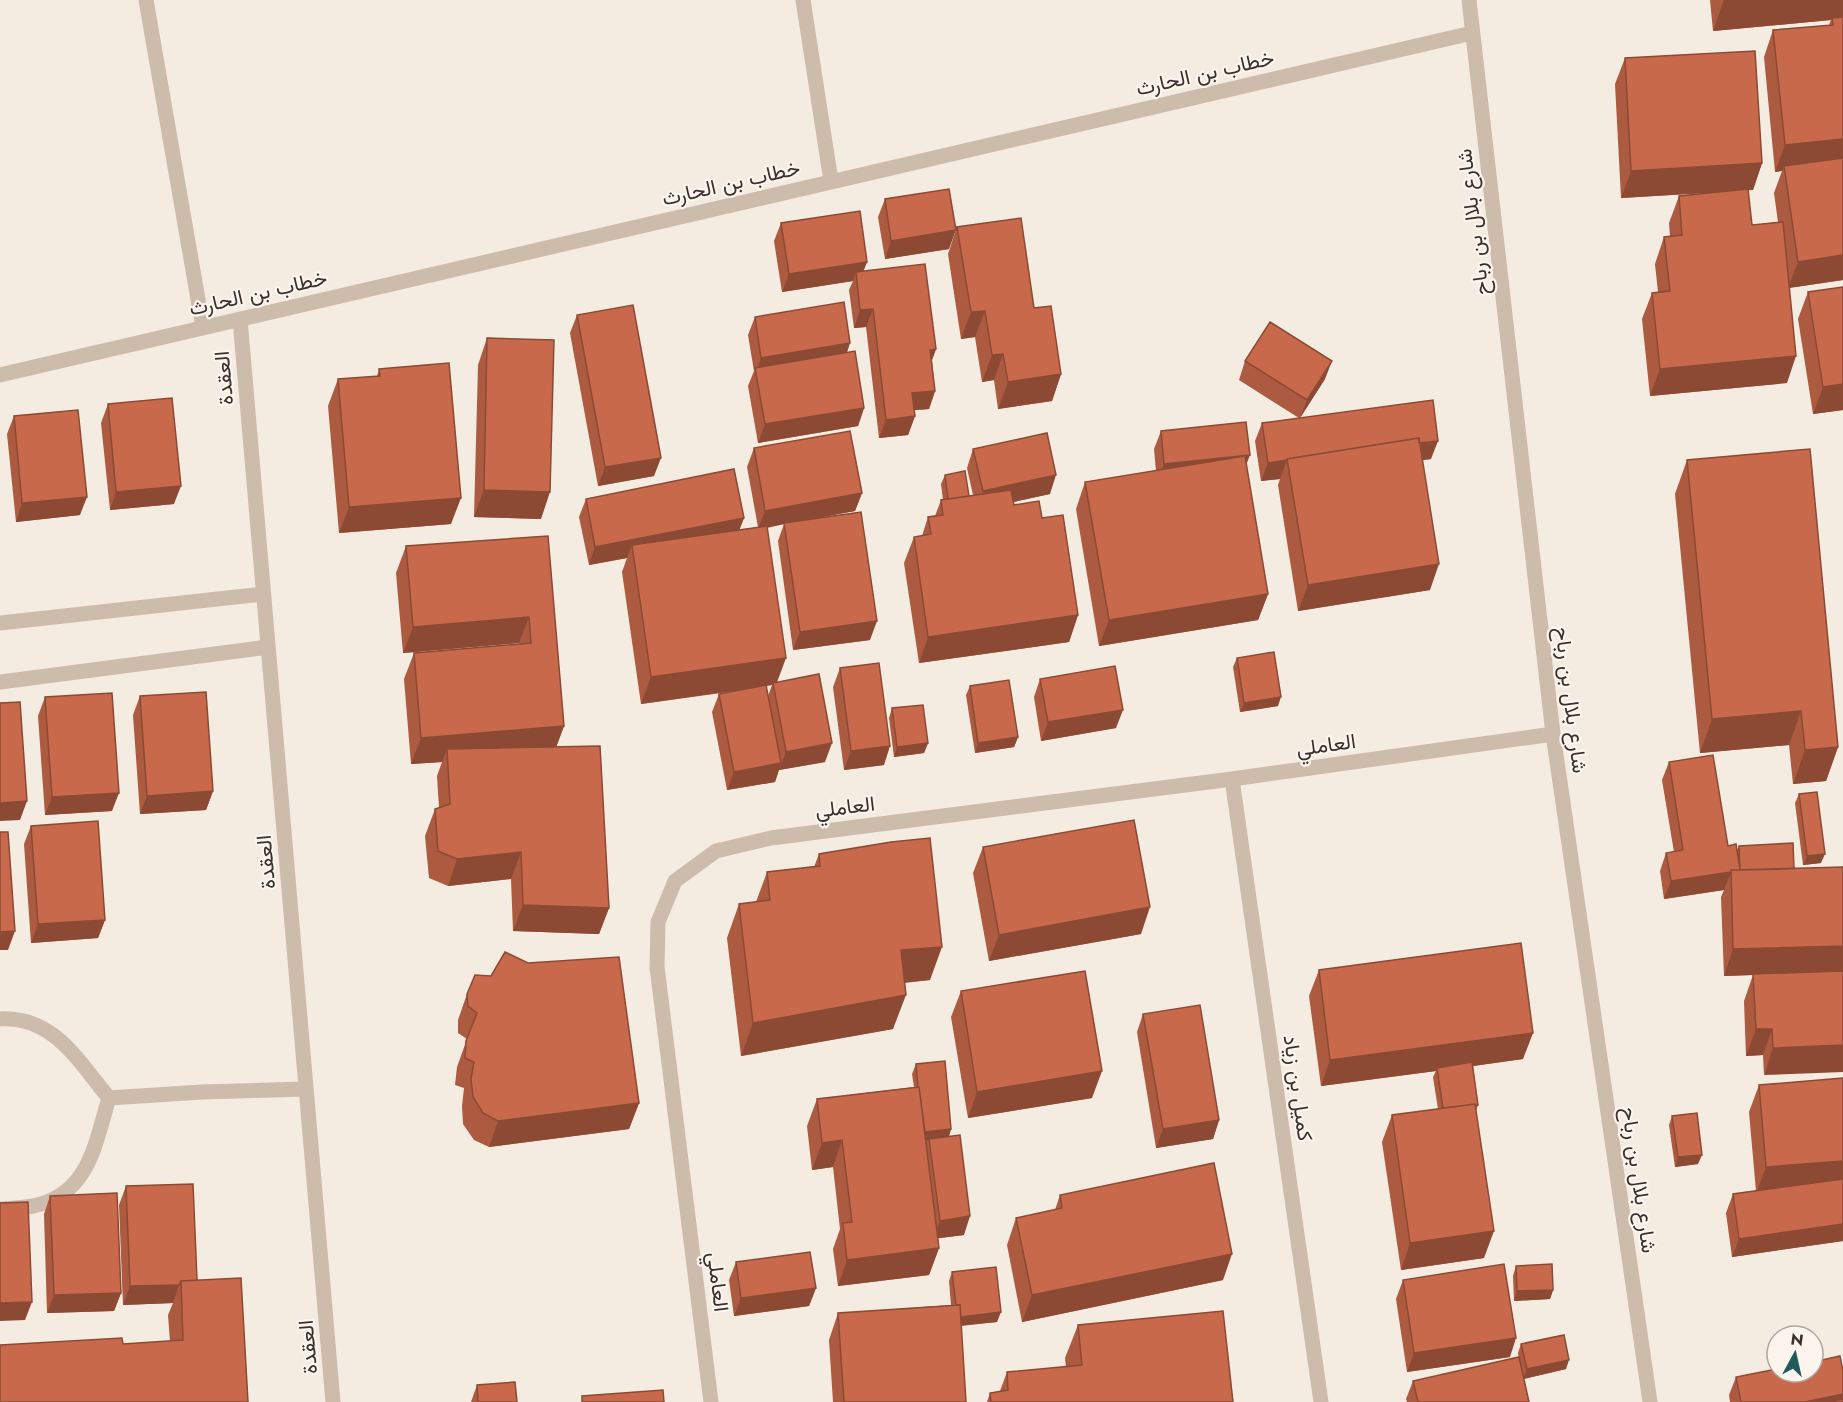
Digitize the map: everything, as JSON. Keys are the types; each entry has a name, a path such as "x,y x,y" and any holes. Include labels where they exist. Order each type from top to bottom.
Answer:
{"street":[{"path":"146,0 203,328"},
{"path":"803,0 831,181"},
{"name":"شارع بلال بن رباح","path":"1469,0 1553,734 1650,1402"},
{"name":"خطاب بن الحارث","path":"0,375 1472,33"},
{"name":"العقدة","path":"240,319 333,1402"},
{"path":"0,623 263,594"},
{"path":"0,682 268,647"},
{"name":"العاملي","path":"711,1402 657,967 658,922 675,881 716,851 771,838 1232,779 1553,734"},
{"name":"كميل بن زياد","path":"1232,779 1321,1402"},
{"path":"0,1019 32,1022 51,1032 109,1098"},
{"path":"109,1098 306,1089"},
{"path":"0,1209 34,1206 53,1200 70,1190 83,1175 91,1157 109,1098"}],"building":[{"path":"1843,17 1843,139 1785,145 1773,30 1833,25 1832,18"},
{"path":"1755,51 1762,163 1631,171 1625,58"},
{"path":"1843,158 1843,255 1798,262 1784,166"},
{"path":"949,189 956,230 891,241 885,199"},
{"path":"1748,189 1752,225 1783,222 1796,356 1660,369 1652,293 1670,291 1664,237 1682,235 1679,196"},
{"path":"860,211 867,262 789,274 781,223"},
{"path":"1021,218 1034,308 1051,306 1061,374 1008,382 1003,354 992,355 985,311 971,312 957,227"},
{"path":"925,264 936,349 930,350 935,391 912,393 915,416 886,420 873,309 860,310 856,272"},
{"path":"1843,287 1843,384 1823,387 1808,292"},
{"path":"844,302 850,343 761,358 755,317"},
{"path":"633,305 661,458 605,467 577,315"},
{"path":"1270,322 1332,361 1307,400 1245,361"},
{"path":"487,338 554,340 550,492 484,490"},
{"path":"855,351 864,408 765,424 755,368"},
{"path":"449,363 461,498 349,507 338,379 380,376 379,369"},
{"path":"172,398 181,486 116,492 108,404"},
{"path":"1433,400 1438,441 1419,443 1419,438 1268,463 1262,423"},
{"path":"78,410 87,497 22,503 14,416"},
{"path":"1246,422 1250,455 1164,464 1161,431"},
{"path":"850,431 862,493 765,511 754,448"},
{"path":"1047,433 1056,475 983,491 973,449"},
{"path":"1419,438 1439,564 1308,585 1287,459"},
{"path":"1810,449 1838,747 1805,750 1801,711 1712,719 1687,460"},
{"path":"1245,456 1268,594 1109,620 1085,482"},
{"path":"734,469 744,518 595,547 586,499"},
{"path":"965,471 969,496 948,499 945,475"},
{"path":"1011,490 1014,505 1039,501 1042,518 1063,515 1078,615 928,637 914,537 931,534 928,517 943,515 941,500"},
{"path":"861,512 877,621 800,632 784,523"},
{"path":"767,526 786,658 651,677 632,545"},
{"path":"548,536 564,726 421,738 414,653 531,643 529,617 413,627 406,546"},
{"path":"1274,652 1281,697 1244,703 1237,658"},
{"path":"879,663 890,746 851,751 840,668"},
{"path":"1115,666 1123,710 1048,722 1040,679"},
{"path":"819,674 832,743 786,752 773,683"},
{"path":"1009,680 1018,737 978,743 970,686"},
{"path":"766,685 781,763 734,772 719,694"},
{"path":"206,692 213,791 147,796 140,696"},
{"path":"112,693 119,793 52,797 45,697"},
{"path":"20,702 27,801 0,803 0,703"},
{"path":"923,705 928,743 897,747 892,708"},
{"path":"600,746 609,908 523,905 521,852 457,859 438,851 435,809 450,804 447,749"},
{"path":"1713,755 1728,846 1736,844 1740,870 1671,881 1666,853 1683,850 1669,762"},
{"path":"1817,792 1825,854 1807,856 1799,794"},
{"path":"1134,820 1150,907 999,935 983,847"},
{"path":"98,821 105,920 38,924 31,826"},
{"path":"0,832 8,832 15,931 0,932"},
{"path":"930,838 942,947 901,950 906,995 753,1023 739,904 770,900 767,872 820,866 819,854"},
{"path":"1793,843 1794,869 1740,870 1739,846"},
{"path":"1843,867 1843,946 1733,949 1731,870"},
{"path":"1521,943 1533,1033 1330,1060 1319,970"},
{"path":"505,952 528,963 619,957 639,1103 498,1121 483,1113 473,1097 471,1079 474,1062 465,1058 466,1041 477,1013 468,1006 467,994 475,975 491,976"},
{"path":"1085,971 1102,1071 977,1092 961,991"},
{"path":"1843,971 1843,1045 1773,1048 1772,1029 1756,1029 1753,974"},
{"path":"1200,1005 1219,1120 1163,1129 1143,1014"},
{"path":"945,1061 951,1129 925,1132 916,1064"},
{"path":"1472,1062 1478,1105 1443,1108 1437,1068"},
{"path":"1843,1078 1843,1161 1766,1167 1759,1085"},
{"path":"919,1087 939,1248 847,1260 843,1223 852,1222 842,1140 822,1143 817,1099"},
{"path":"1475,1104 1494,1231 1410,1243 1392,1115"},
{"path":"1697,1113 1702,1155 1678,1157 1672,1116"},
{"path":"960,1135 970,1216 940,1221 929,1139"},
{"path":"1214,1163 1232,1254 1032,1295 1016,1218 1062,1208 1060,1195"},
{"path":"1843,1179 1843,1224 1739,1239 1733,1194"},
{"path":"193,1184 197,1280 181,1281 179,1285 130,1286 126,1186"},
{"path":"117,1193 121,1293 54,1295 50,1196"},
{"path":"28,1202 32,1302 0,1303 0,1203"},
{"path":"810,1252 816,1288 741,1298 736,1262"},
{"path":"1504,1264 1516,1338 1414,1353 1403,1280"},
{"path":"1552,1264 1553,1290 1517,1291 1516,1266"},
{"path":"996,1267 1001,1312 961,1317 960,1305 956,1305 952,1272"},
{"path":"241,1278 248,1402 0,1402 0,1345 122,1338 123,1344 183,1340 181,1281"},
{"path":"960,1305 966,1402 844,1402 838,1313"},
{"path":"1223,1311 1233,1402 991,1402 990,1393 1008,1390 1007,1372 1082,1365 1078,1325"},
{"path":"1564,1335 1569,1360 1527,1369 1521,1344"},
{"path":"1840,1356 1843,1371 1843,1394 1805,1402 1741,1402 1736,1377 1765,1371 1765,1384 1825,1384 1825,1359"},
{"path":"1519,1357 1529,1402 1418,1402 1413,1381"},
{"path":"515,1382 517,1402 478,1402 477,1385"},
{"path":"663,1390 664,1402 582,1402 582,1396"},
{"path":"1843,1399 1843,1402 1827,1402"}]}
